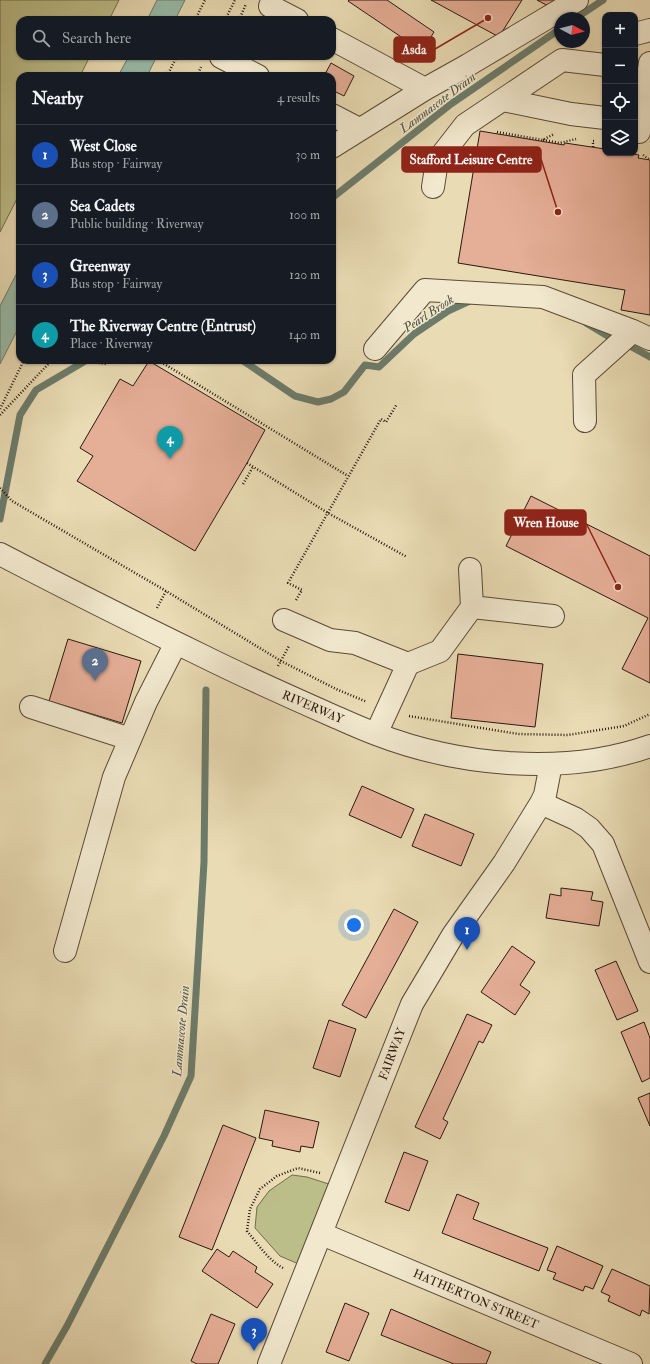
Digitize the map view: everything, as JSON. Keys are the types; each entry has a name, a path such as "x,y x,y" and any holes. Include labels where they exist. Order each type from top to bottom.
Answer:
{"street":[{"path":"336,144 425,89 577,0"},
{"path":"270,6 289,16"},
{"path":"638,33 650,30"},
{"path":"336,41 425,89"},
{"path":"227,60 250,72"},
{"path":"433,187 437,161 465,124 562,60 602,63"},
{"path":"639,127 650,62"},
{"path":"503,100 566,113 602,118"},
{"path":"336,117 359,129"},
{"path":"375,349 425,290 543,297 642,335"},
{"path":"585,421 584,375 642,335"},
{"name":"RIVERWAY","path":"0,554 267,688 376,734 409,745 458,757 489,762 551,764 589,762 634,752 650,746"},
{"path":"376,734 408,664 440,651 472,607 470,569"},
{"path":"472,607 553,616"},
{"path":"289,622 330,640 355,643 408,664"},
{"path":"65,951 114,777 146,702 176,643"},
{"path":"31,707 130,739"},
{"name":"FAIRWAY","path":"269,1364 322,1234 412,1004 453,935 504,863 541,803 545,795 551,764"},
{"path":"541,803 576,819 589,828 603,844 650,962"},
{"name":"HATHERTON STREET","path":"322,1234 630,1364"}],"path":[{"path":"197,16 205,0"},
{"path":"227,16 235,0"},
{"path":"241,16 248,0"},
{"path":"169,72 175,60"},
{"path":"497,132 560,143 575,139"},
{"path":"543,140 556,133"},
{"path":"593,147 594,141 599,142"},
{"path":"0,409 22,364"},
{"path":"0,415 48,364"},
{"path":"164,364 348,476"},
{"path":"267,688 290,644 289,622 293,605 302,590 288,583 381,419 386,422 397,404"},
{"path":"247,463 328,513 406,557"},
{"path":"243,484 253,467"},
{"path":"0,488 12,501 166,591"},
{"path":"303,1279 277,1265 261,1249 247,1231 250,1209 260,1189 277,1176 298,1168 344,1178"}],"shaded area":[{"path":"0,0 119,0 111,16 16,16 16,60 88,60 82,72 16,72 16,201 0,232"},
{"path":"157,0 185,0 177,16 149,16"},
{"path":"127,60 155,60 149,72 120,72"},
{"path":"16,275 16,333 0,364 0,306"},
{"path":"292,1175 307,1177 335,1186 301,1265 280,1256 255,1228 257,1207 269,1191"}],"building":[{"path":"387,0 434,32 422,51 348,1"},
{"path":"431,0 522,0 499,37"},
{"path":"537,0 561,0 550,7"},
{"path":"331,63 354,76 344,96 336,92 336,72 326,72"},
{"path":"480,131 564,145 565,143 602,149 602,156 638,155 639,155 638,158 650,160 650,315 621,310 625,290 458,263"},
{"path":"147,364 154,364 265,430 195,551 77,481 93,456 80,448 120,379 133,386"},
{"path":"531,496 650,556 650,683 622,669 648,618 506,546"},
{"path":"68,639 141,661 122,723 49,701"},
{"path":"458,654 543,664 535,727 451,718"},
{"path":"362,786 414,809 401,838 349,815"},
{"path":"425,814 474,834 461,866 412,846"},
{"path":"561,888 593,892 591,900 603,902 599,926 546,918 550,894 561,896"},
{"path":"394,909 418,922 366,1018 342,1005"},
{"path":"512,946 535,962 520,985 530,992 515,1015 481,992"},
{"path":"616,961 638,1011 617,1020 595,970"},
{"path":"467,1014 492,1025 483,1043 479,1041 443,1119 448,1122 440,1139 415,1127"},
{"path":"329,1020 356,1029 340,1077 313,1068"},
{"path":"644,1022 650,1038 650,1078 642,1082 621,1032"},
{"path":"650,1093 650,1126 638,1098"},
{"path":"265,1110 319,1122 313,1148 301,1146 300,1152 272,1146 273,1141 259,1138"},
{"path":"223,1125 256,1138 212,1250 179,1237"},
{"path":"404,1152 428,1161 409,1211 385,1202"},
{"path":"457,1194 479,1203 473,1219 548,1248 539,1271 442,1233"},
{"path":"557,1246 603,1266 593,1289 585,1286 583,1291 553,1279 556,1273 547,1270"},
{"path":"217,1249 229,1257 233,1251 257,1267 255,1272 273,1284 257,1308 202,1271"},
{"path":"612,1269 650,1286 649,1314 642,1310 640,1316 608,1301 610,1296 601,1292"},
{"path":"345,1303 369,1313 349,1361 326,1352"},
{"path":"391,1309 491,1352 486,1364 454,1364 381,1335"},
{"path":"211,1314 235,1324 218,1364 197,1364 191,1361"}],"waterway":[{"name":"Lammascote Drain","path":"585,12 603,0"},
{"name":"Lammascote Drain","path":"336,195 451,104 554,33"},
{"name":"Pearl Brook","path":"248,364 295,396 318,402 331,399 344,392 365,365 379,367 414,334 448,311 472,300"},
{"name":"Pearl Brook","path":"586,323 611,338 650,357"},
{"name":"Lammascote Drain","path":"0,519 20,415 36,390 80,364"},
{"name":"Lammascote Drain","path":"45,1364 67,1326 164,1136 191,1076 204,862 206,690"}],"place":[{"name":"Asda","path":"488,18"},
{"name":"Stafford Leisure Centre","path":"558,212"},
{"name":"The Riverway Centre (Entrust)","path":"170,459"},
{"name":"Wren House","path":"618,587"},
{"name":"Sea Cadets","path":"95,681"},
{"name":"West Close","path":"467,950"},
{"name":"Greenway","path":"254,1351"}]}
